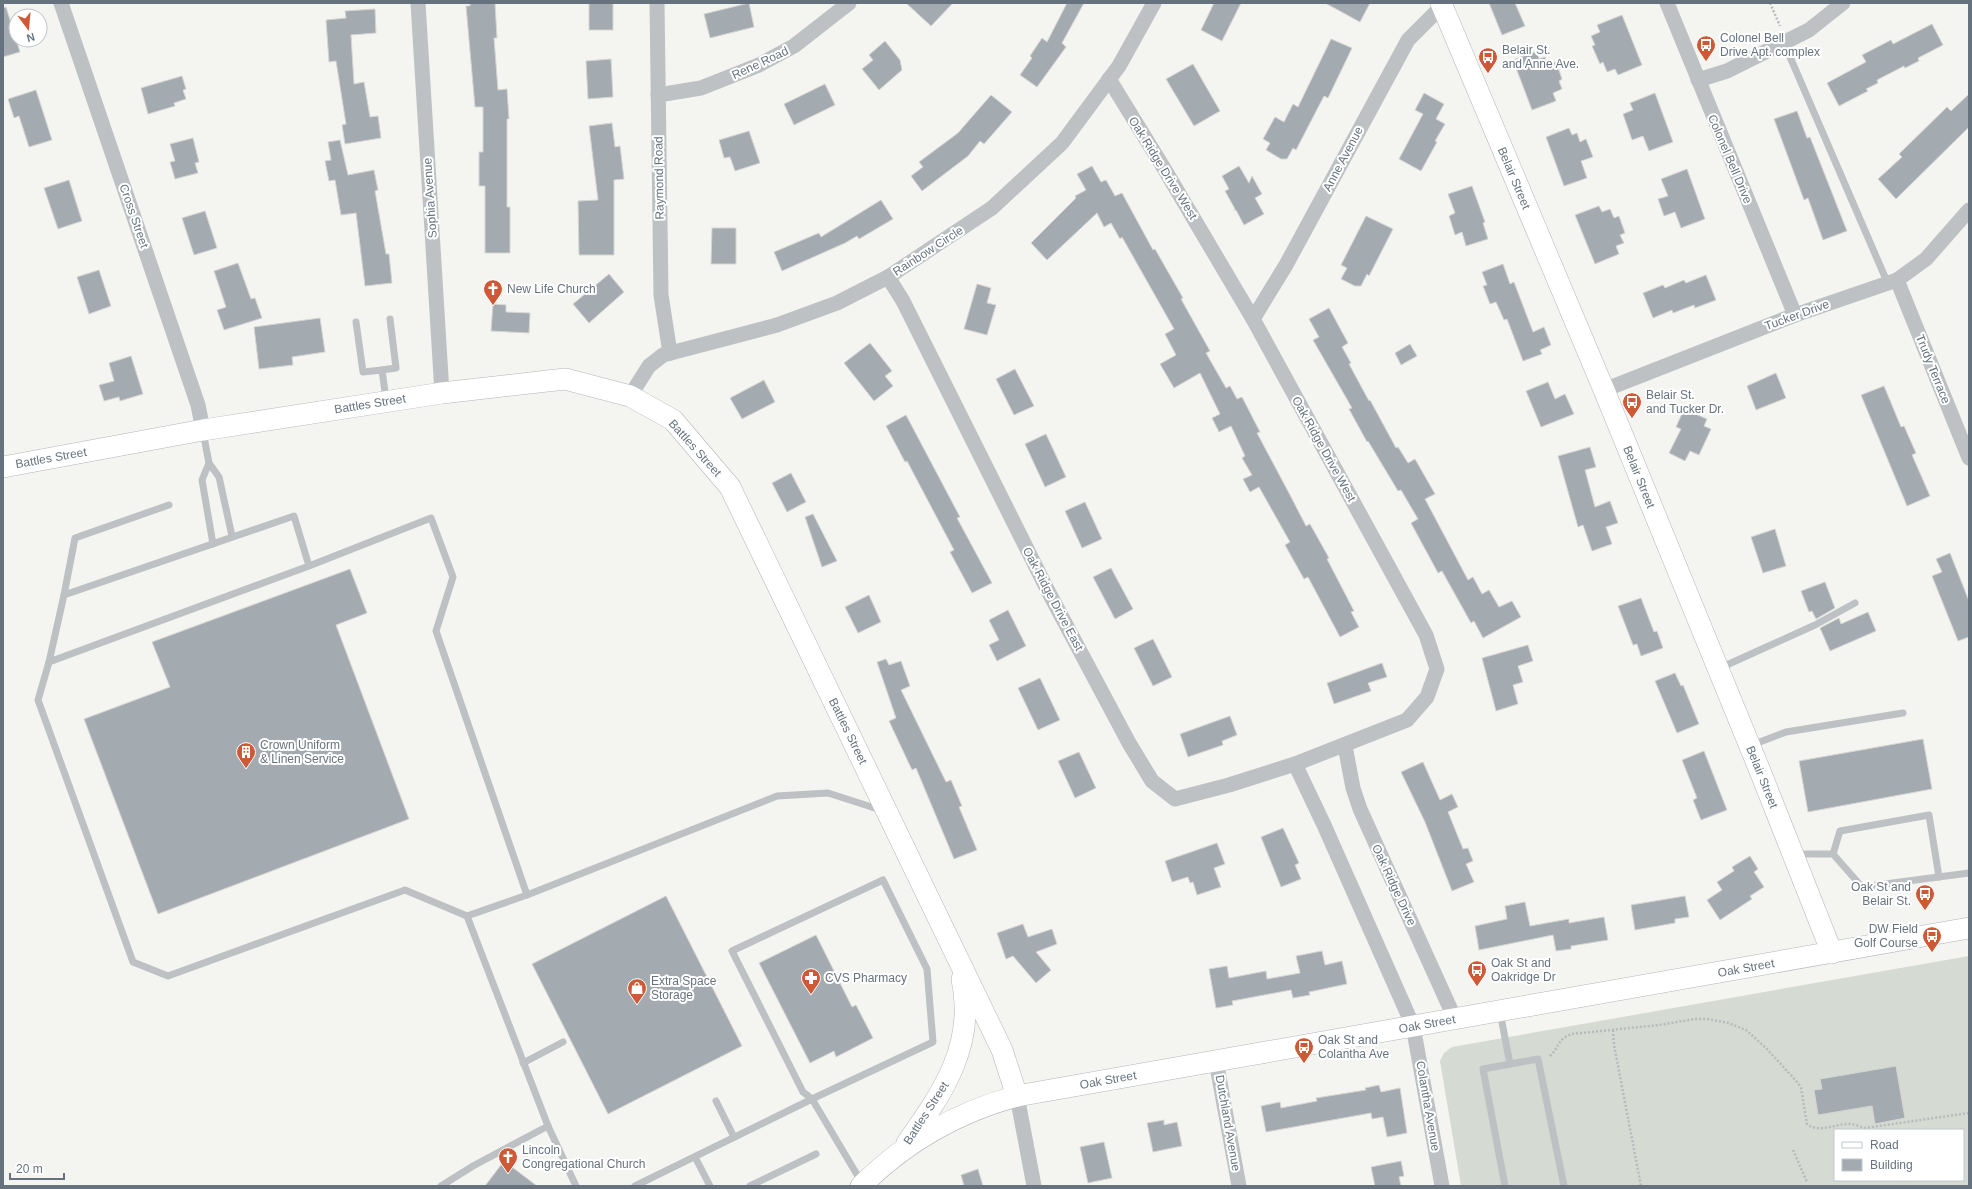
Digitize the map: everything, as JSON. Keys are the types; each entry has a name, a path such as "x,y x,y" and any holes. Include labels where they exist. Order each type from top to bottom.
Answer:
{"main road":[{"name":"Belair Street","path":"1441,4 1604,390 1648,501 1750,746 1832,953"},
{"name":"Battles Street","path":"3,467 203,430 442,392 565,379 630,396 673,420 730,487 1002,1050 1017,1096"},
{"name":"Oak Street","path":"862,1185 902,1150 933,1130 965,1114 998,1101 1017,1096 1969,928"},
{"name":"Battles Street","path":"902,1150 939,1097 957,1060 965,1014 963,982 958,959"}],"street":[{"name":"Cross Street","path":"61,3 198,405 203,430"},
{"name":"Sophia Avenue","path":"418,3 442,392"},
{"name":"Raymond Road","path":"657,3 661,295 670,353"},
{"name":"Rene Road","path":"658,95 701,88 759,65 794,46 849,3"},
{"name":"Rainbow Circle","path":"630,396 649,366 663,355 777,325 837,303 888,277 992,208 1062,143 1119,66 1154,3"},
{"name":"Colonel Bell Drive","path":"1667,3 1795,315"},
{"path":"1698,80 1727,71 1809,30 1843,3"},
{"name":"Anne Avenue","path":"1253,319 1286,265 1408,40 1441,4"},
{"name":"Oak Ridge Drive West","path":"1109,79 1165,170 1253,319 1426,635 1436,669 1427,697 1407,720 1295,764"},
{"name":"Tucker Drive","path":"1604,390 1795,315 1893,282 1926,260 1969,210"},
{"name":"Oak Ridge Drive East","path":"888,277 903,301 1048,591 1129,743 1152,781 1175,799 1229,785 1295,764"},
{"name":"Trudy Terrace","path":"1893,282 1969,458"},
{"name":"Oak Ridge Drive","path":"1344,746 1353,788 1360,810 1455,1019"},
{"path":"1295,764 1324,825 1413,1026"},
{"name":"Colantha Avenue","path":"1413,1026 1442,1186"},
{"name":"Dutchland Avenue","path":"1216,1061 1239,1186"},
{"path":"1017,1096 1034,1186"}],"lane":[{"path":"1785,42 1893,282"},
{"path":"356,322 363,372 396,368 390,319"},
{"path":"382,370 386,402"},
{"path":"203,430 209,462 219,477 232,536"},
{"path":"209,462 202,480 213,544"},
{"path":"170,505 75,538 49,662 38,700 133,962 168,976 405,890 467,916 527,895 777,796 828,793 887,812"},
{"path":"64,595 213,544 232,536 294,516 309,566"},
{"path":"49,662 309,566 431,518 453,578 436,631 527,895"},
{"path":"1718,669 1815,625 1855,603"},
{"path":"1750,746 1786,732 1902,713"},
{"path":"1833,854 1840,830 1929,815 1939,877"},
{"path":"1793,854 1833,854 1862,888 1969,873"},
{"path":"635,1186 812,1099 933,1042 927,969 883,880 732,951 803,1092 812,1099 862,1185"},
{"path":"467,916 548,1126 576,1186"},
{"path":"1500,1011 1510,1064"},
{"path":"523,1063 563,1042"},
{"path":"1505,1186 1483,1069 1538,1059 1564,1186"},
{"path":"716,1101 734,1137"},
{"path":"441,1186 473,1166 548,1126"},
{"path":"750,1186 816,1154"},
{"path":"695,1157 710,1186"}],"path":[{"path":"1770,3 1785,42"},
{"path":"1538,1059 1552,1055 1559,1042 1566,1036 1586,1032 1614,1030 1695,1019 1708,1019 1728,1023 1746,1030 1767,1049 1798,1083 1801,1088 1807,1124 1816,1129 1851,1124 1865,1128 1969,1112"},
{"path":"1614,1030 1614,1045 1641,1186"},
{"path":"1793,1150 1807,1182"}],"shaded area":[{"path":"1969,956 1969,1186 1461,1186 1440,1061 1444,1053 1452,1047"}],"building":[{"path":"470,3 495,3 497,38 494,38 498,90 507,89 509,119 507,119 507,207 510,207 510,253 485,253 485,186 479,186 479,152 483,152 483,107 475,107 466,6 470,6"},
{"path":"589,3 613,3 613,30 589,30"},
{"path":"749,3 754,27 710,38 704,14"},
{"path":"906,3 953,3 931,26"},
{"path":"1067,3 1084,3 1062,43 1066,47 1037,87 1020,75 1032,58 1030,56 1042,38 1047,42"},
{"path":"1214,3 1241,3 1222,41 1201,30"},
{"path":"1325,3 1370,3 1360,22"},
{"path":"1489,3 1515,3 1525,26 1502,35"},
{"path":"6,7 8,13 8,48 19,48 20,52 3,57 3,8"},
{"path":"375,9 376,33 351,35 354,84 364,82 370,117 378,116 381,138 345,144 342,125 346,124 336,61 329,62 326,20 346,18 345,11"},
{"path":"1622,15 1642,65 1618,75 1615,69 1607,72 1603,62 1600,64 1592,46 1595,45 1591,36 1600,32 1597,25"},
{"path":"1932,24 1943,45 1918,58 1919,61 1905,68 1904,66 1877,80 1878,83 1866,89 1868,91 1839,106 1827,83 1866,62 1862,55 1891,40 1893,44"},
{"path":"1331,39 1352,48 1328,98 1324,96 1296,150 1293,148 1287,159 1281,159 1266,150 1270,143 1263,139 1275,117 1284,122 1293,104 1298,107"},
{"path":"885,41 900,60 902,70 879,90 862,69 873,60 869,55"},
{"path":"1537,51 1539,59 1545,57 1547,64 1556,62 1562,79 1559,81 1562,89 1553,93 1556,101 1532,110 1513,60"},
{"path":"611,59 613,97 588,99 586,61"},
{"path":"1193,64 1220,111 1194,126 1166,79"},
{"path":"182,76 186,89 183,90 186,99 174,103 175,106 148,114 141,88"},
{"path":"825,84 835,105 794,125 784,104"},
{"path":"36,90 52,140 29,147 19,116 14,118 8,99"},
{"path":"1424,93 1444,104 1436,119 1445,124 1421,171 1399,159 1423,114 1415,110"},
{"path":"1655,93 1673,142 1649,151 1643,136 1632,140 1623,114 1633,110 1630,103"},
{"path":"1969,94 1969,127 1896,199 1878,179 1902,157 1899,154 1947,107 1951,111"},
{"path":"991,95 1012,112 984,144 980,141 968,156 922,191 911,176 923,167 919,162 958,133"},
{"path":"1797,111 1807,138 1810,137 1847,231 1823,240 1808,198 1804,200 1774,119"},
{"path":"612,123 615,147 620,146 624,179 614,180 614,255 579,255 578,201 598,200 589,126"},
{"path":"1569,128 1572,135 1577,133 1580,142 1586,139 1593,157 1581,161 1587,178 1564,186 1546,137"},
{"path":"749,131 760,163 735,171 730,157 724,158 719,140"},
{"path":"193,138 199,162 195,163 198,173 175,179 170,162 175,161 170,144"},
{"path":"340,140 348,175 374,170 378,190 375,191 386,254 389,254 392,283 365,286 356,213 341,215 335,180 329,181 325,161 331,160 328,142"},
{"path":"1092,166 1101,182 1106,180 1115,196 1122,193 1153,250 1155,249 1183,298 1181,299 1210,351 1206,353 1226,388 1230,386 1237,399 1242,397 1260,432 1257,433 1306,526 1310,524 1329,558 1327,559 1354,611 1351,612 1359,627 1340,637 1308,577 1304,579 1285,545 1290,542 1259,487 1250,492 1243,479 1252,475 1242,458 1245,456 1231,426 1219,432 1212,418 1220,414 1200,373 1174,388 1160,364 1176,355 1165,334 1174,329 1122,237 1120,239 1111,223 1104,227 1097,213 1047,260 1031,243 1076,198 1075,196 1086,190 1077,174"},
{"path":"1239,166 1249,183 1252,176 1262,194 1255,198 1264,214 1244,225 1236,210 1234,210 1235,209 1225,191 1229,189 1222,176"},
{"path":"1687,169 1705,219 1681,228 1675,212 1664,216 1658,199 1668,196 1661,179"},
{"path":"69,180 82,221 58,229 44,188"},
{"path":"1472,186 1485,222 1483,223 1488,239 1466,246 1462,232 1455,235 1449,216 1455,213 1448,194"},
{"path":"881,200 893,219 859,239 857,236 845,243 782,271 774,252 819,233 821,237"},
{"path":"1599,206 1602,212 1610,209 1614,218 1619,216 1625,233 1620,235 1624,243 1616,246 1619,254 1595,264 1575,215"},
{"path":"205,211 217,248 194,255 182,218"},
{"path":"1366,216 1393,229 1369,276 1367,274 1361,286 1355,286 1341,279 1347,268 1341,265"},
{"path":"712,228 736,228 736,264 711,264"},
{"path":"238,263 251,299 255,298 262,318 224,330 217,310 226,307 214,271"},
{"path":"1503,264 1510,284 1514,282 1533,332 1544,327 1551,345 1540,350 1542,354 1523,361 1507,319 1504,320 1496,302 1490,304 1483,286 1487,285 1482,272"},
{"path":"99,270 111,306 89,314 77,277"},
{"path":"609,274 624,292 589,323 573,304"},
{"path":"1706,275 1716,300 1695,308 1694,305 1673,313 1672,310 1653,318 1643,293 1663,285 1665,288 1684,280 1686,283"},
{"path":"977,284 991,288 987,303 996,305 987,335 964,329"},
{"path":"493,304 506,305 506,312 530,313 529,333 491,331"},
{"path":"1329,308 1348,343 1342,347 1351,363 1349,364 1369,401 1370,400 1396,448 1398,447 1408,463 1415,459 1435,494 1425,499 1468,580 1473,577 1482,594 1489,590 1499,607 1512,601 1521,617 1483,638 1474,621 1471,623 1442,571 1438,573 1411,523 1418,519 1401,490 1398,491 1368,441 1367,442 1349,409 1352,408 1313,340 1319,337 1309,319"},
{"path":"320,318 325,352 292,357 293,365 259,369 254,327"},
{"path":"870,343 892,371 885,376 893,386 874,401 844,363"},
{"path":"1410,344 1417,356 1401,365 1395,353"},
{"path":"131,356 143,394 120,401 119,397 104,401 99,385 114,381 109,363"},
{"path":"1015,369 1034,406 1014,415 996,379"},
{"path":"1776,373 1786,398 1756,410 1747,386"},
{"path":"764,380 775,402 742,419 730,398"},
{"path":"1548,382 1555,399 1565,394 1574,414 1541,427 1526,391"},
{"path":"1884,386 1901,427 1904,426 1916,453 1912,455 1930,496 1907,506 1861,395"},
{"path":"1684,409 1707,419 1704,426 1711,429 1699,455 1690,451 1685,461 1669,453 1681,429 1676,427"},
{"path":"906,415 960,517 957,518 992,583 972,593 950,552 954,550 907,461 905,462 886,426"},
{"path":"1046,434 1066,477 1045,487 1025,444"},
{"path":"1590,447 1596,467 1585,470 1595,507 1610,501 1618,523 1606,527 1612,544 1592,551 1583,525 1578,527 1558,456"},
{"path":"791,473 806,502 787,512 772,483"},
{"path":"1085,502 1102,539 1082,548 1065,511"},
{"path":"813,514 837,561 822,567 805,517"},
{"path":"1775,529 1786,566 1763,573 1751,537"},
{"path":"1950,553 1969,601 1969,637 1958,641 1932,576 1942,572 1936,559"},
{"path":"1111,568 1133,609 1115,619 1093,577"},
{"name":"Crown Uniform & Linen Service","path":"350,569 367,613 336,625 409,819 158,914 84,719 170,687 152,642"},
{"path":"1825,582 1835,608 1816,619 1812,611 1809,612 1801,591"},
{"path":"869,595 881,622 858,633 845,607"},
{"path":"1641,598 1654,632 1657,631 1663,648 1641,656 1637,644 1633,645 1618,606"},
{"path":"1008,610 1026,646 997,661 989,645 999,640 989,620"},
{"path":"1868,612 1876,631 1830,651 1820,628 1839,618 1841,624"},
{"path":"1153,639 1172,677 1153,686 1134,648"},
{"path":"1528,645 1533,661 1518,666 1523,682 1513,685 1518,704 1496,711 1482,658"},
{"path":"886,659 889,665 901,661 910,686 901,690 946,782 951,780 962,806 959,807 977,850 954,859 916,768 912,770 889,721 896,718 877,662"},
{"path":"1382,663 1387,677 1368,683 1371,691 1334,704 1327,683"},
{"path":"1675,673 1681,686 1683,685 1699,724 1677,733 1655,681"},
{"path":"1040,678 1060,720 1038,730 1018,688"},
{"path":"1230,716 1237,735 1222,741 1223,745 1188,757 1180,734"},
{"path":"1923,739 1932,789 1808,812 1799,761"},
{"path":"1704,751 1727,810 1701,820 1693,800 1697,798 1682,760"},
{"path":"1079,752 1096,788 1075,798 1058,761"},
{"path":"1423,762 1440,800 1452,794 1458,807 1448,812 1463,849 1468,848 1473,861 1466,864 1474,882 1452,891 1425,822 1401,772"},
{"path":"1283,828 1299,863 1295,865 1301,879 1281,887 1261,837"},
{"path":"1217,843 1225,864 1214,868 1221,887 1197,895 1193,882 1190,883 1188,877 1172,882 1165,861"},
{"path":"1750,856 1758,869 1754,872 1764,887 1750,896 1752,899 1720,920 1707,900 1722,890 1717,882 1734,871 1732,867"},
{"name":"Extra Space Storage","path":"666,896 742,1046 608,1114 532,964"},
{"path":"1685,896 1689,917 1675,919 1675,923 1635,930 1631,905"},
{"path":"1525,902 1530,926 1569,919 1569,923 1604,917 1608,940 1571,946 1571,949 1556,951 1553,935 1479,950 1475,926 1507,919 1505,906"},
{"path":"1023,924 1028,937 1052,929 1057,944 1036,952 1051,970 1036,983 1013,956 1006,959 997,933"},
{"name":"CVS Pharmacy","path":"816,935 852,1007 856,1005 873,1038 836,1057 834,1051 810,1063 759,963"},
{"path":"1322,951 1325,965 1342,961 1347,984 1309,992 1310,995 1293,998 1291,990 1232,1001 1233,1005 1216,1008 1209,969 1227,966 1229,978 1266,971 1267,979 1300,973 1296,956"},
{"path":"1896,1066 1905,1118 1875,1124 1872,1106 1818,1115 1814,1090 1822,1089 1820,1079"},
{"path":"1379,1085 1381,1092 1400,1088 1407,1133 1387,1137 1383,1117 1372,1119 1371,1113 1266,1132 1261,1106 1280,1102 1281,1108 1317,1101 1316,1098 1366,1090 1365,1088"},
{"path":"1164,1120 1164,1125 1177,1122 1182,1146 1153,1152 1147,1123"},
{"path":"1104,1142 1112,1178 1088,1183 1080,1147"},
{"name":"Lincoln Congregational Church","path":"504,1161 537,1186 485,1186"},
{"path":"1401,1161 1404,1176 1399,1177 1401,1186 1375,1186 1371,1167"},
{"path":"978,1169 983,1186 964,1186 961,1175"}],"place":[{"name":"Colonel Bell Drive Apt. complex","path":"1706,62"},
{"name":"Belair St. and Anne Ave.","path":"1488,74"},
{"name":"New Life Church","path":"493,306"},
{"name":"Belair St. and Tucker Dr.","path":"1632,419"},
{"name":"Crown Uniform & Linen Service","path":"246,769"},
{"name":"Oak St and Belair St.","path":"1925,911"},
{"name":"DW Field Golf Course","path":"1932,953"},
{"name":"Oak St and Oakridge Dr","path":"1477,987"},
{"name":"CVS Pharmacy","path":"811,995"},
{"name":"Extra Space Storage","path":"637,1005"},
{"name":"Oak St and Colantha Ave","path":"1304,1064"},
{"name":"Lincoln Congregational Church","path":"508,1174"}]}
